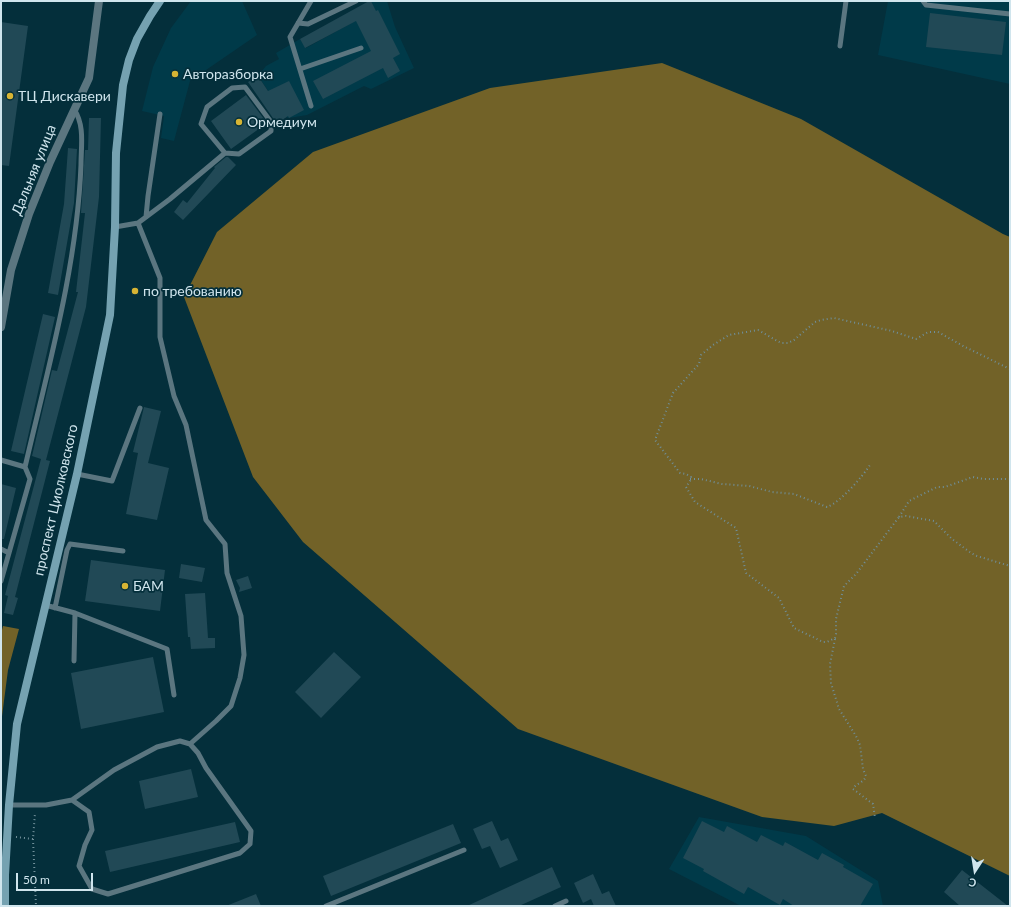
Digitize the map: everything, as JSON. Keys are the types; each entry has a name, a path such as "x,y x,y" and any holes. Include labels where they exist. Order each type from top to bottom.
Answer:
{"main road":[{"name":"проспект Циолковского","path":"5,906 8,805 17,724 77,474 110,315 115,227 116,153 121,99 126,72 133,50 150,16 160,1"}],"street":[{"name":"Дальняя улица","path":"1,327 11,270 29,214 74,109 89,78 99,1"}],"lane":[{"path":"310,106 290,37 311,1"},
{"path":"298,23 308,24 356,1"},
{"path":"840,46 846,1"},
{"path":"923,1 926,5 1010,14"},
{"path":"300,69 361,48"},
{"path":"115,227 138,223 225,154 239,154 271,131 271,122 245,87 232,88 207,107 201,124 225,154"},
{"path":"1,581 30,479 25,467 64,301 79,197 82,129 80,117 74,109"},
{"path":"146,217 160,114"},
{"path":"138,223 160,278 160,337 174,396 186,424 206,520 225,544 227,573 241,616 242,624 244,656 240,678 231,706 190,744"},
{"path":"77,474 112,481 140,408"},
{"path":"1,460 25,467"},
{"path":"55,608 67,550 70,544 123,551"},
{"path":"1,549 10,553"},
{"path":"45,605 75,613 167,649 174,695"},
{"path":"74,661 75,613"},
{"path":"8,805 46,805 72,800 114,770 157,747 180,741 190,744 198,753 206,768 251,830 250,844 240,853 108,894 92,889 79,866 85,845 92,830 89,812 72,800"},
{"path":"326,906 464,850"},
{"path":"555,906 566,901"}],"path":[{"path":"690,479 691,476 680,473 655,440 673,393 699,364 701,355 729,335 758,330 781,343 788,343 794,340 815,322 834,318 892,331 916,339 928,332 938,332 964,347 1010,369"},
{"path":"690,479 749,486 772,492 794,494 827,507 837,501 852,488 870,464"},
{"path":"875,818 873,804 854,789 854,787 864,780 866,776 863,769 860,745 856,736 839,710 832,688 830,664 836,634 836,619 844,586 856,574 909,501 937,488 945,487 973,477 983,479 1010,479"},
{"path":"690,479 686,486 695,502 736,528 746,573 779,598 794,628 823,642 828,642 835,638"},
{"path":"899,516 934,521 952,539 971,553 1010,566"},
{"path":"35,805 33,839 36,906"},
{"path":"7,836 33,839"}],"shaded area":[{"name":"Авторазборка","path":"191,1 242,1 257,35 190,81 174,141 161,138 164,116 142,111 153,67 171,28"},
{"path":"371,1 387,1 395,27 414,68 371,89 364,86 307,115 289,118 286,117 258,76 266,66 279,59 276,53 300,39 306,48 375,10"},
{"path":"888,1 1010,1 1010,84 878,55"},
{"path":"662,63 801,119 1010,237 1010,876 882,813 834,826 762,817 518,729 303,542 253,477 184,297 217,232 313,152 490,88"},
{"path":"3,626 19,629 8,670 1,724 1,634"},
{"path":"699,817 806,836 878,881 883,906 741,906 669,869"}],"building":[{"path":"371,1 376,11 378,10 400,54 393,58 400,71 388,78 383,68 323,99 313,81 371,51 356,21 305,48 300,39"},
{"path":"930,13 1006,22 1002,55 926,47"},
{"name":"ТЦ Дискавери","path":"1,22 28,26 9,166 1,165"},
{"path":"258,76 268,91 289,81 304,110 289,118 288,116 277,124 248,82"},
{"name":"Ормедиум","path":"246,95 267,123 231,149 211,121"},
{"path":"89,118 101,118 99,197 86,307 46,460 50,461 15,597 18,598 13,615 4,613 8,596 5,595 41,459 32,456 52,370 57,371 78,292 76,292 85,213 81,213 85,150 88,150"},
{"path":"68,148 77,149 74,203 58,295 48,293 64,204"},
{"path":"228,157 236,165 183,220 174,212 183,200 187,203 215,168 214,167"},
{"path":"43,314 55,317 24,454 11,451"},
{"path":"144,407 161,411 148,463 169,468 157,520 126,514 138,453 133,452"},
{"path":"1,484 16,488 4,539 1,539"},
{"name":"БАМ","path":"91,560 165,570 160,611 85,601"},
{"path":"181,564 205,568 202,582 179,578"},
{"path":"248,576 252,588 239,592 240,588 236,580"},
{"path":"205,593 208,638 215,638 215,648 191,649 190,637 188,637 185,594"},
{"path":"334,652 361,677 321,718 295,692"},
{"path":"153,657 164,712 81,729 71,673"},
{"path":"191,769 198,797 145,809 139,781"},
{"path":"492,821 501,841 508,838 518,860 500,868 490,846 482,849 473,829"},
{"path":"702,821 724,832 727,826 757,842 761,835 783,846 785,842 818,860 822,853 873,884 860,906 794,906 783,899 780,905 748,887 744,894 703,871 704,869 683,858"},
{"path":"235,822 240,842 110,872 105,851"},
{"path":"453,824 461,843 331,896 323,876"},
{"path":"552,867 561,887 519,906 467,906"},
{"path":"962,870 1008,906 960,906 944,892"},
{"path":"593,874 602,894 609,891 616,906 594,906 591,899 583,903 574,883"},
{"path":"256,894 261,906 226,906"}],"place":[{"name":"Авторазборка","path":"175,74"},
{"name":"ТЦ Дискавери","path":"10,96"},
{"name":"Ормедиум","path":"239,122"},
{"name":"по требованию","path":"135,291"},
{"name":"БАМ","path":"125,586"}]}
